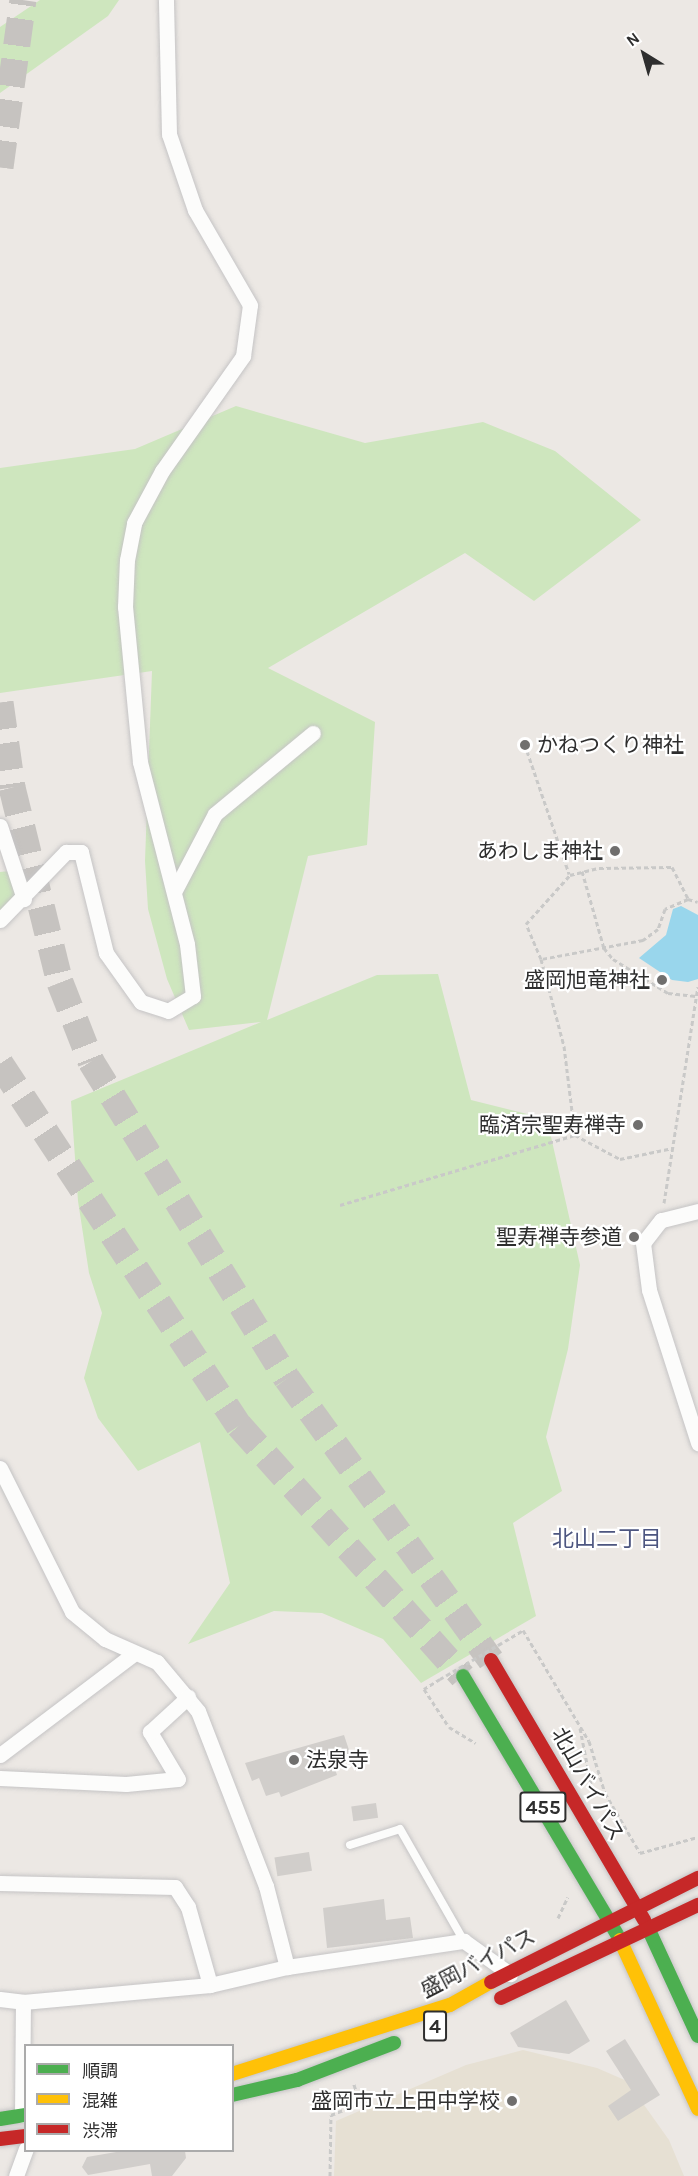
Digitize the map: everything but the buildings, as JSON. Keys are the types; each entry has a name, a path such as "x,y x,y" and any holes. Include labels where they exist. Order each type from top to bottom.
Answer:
{"main road":[{"name":"北山バイパス","path":"491,1660 637,1905 698,2036"},
{"name":"455","path":"463,1676 610,1919 620,1940"},
{"name":"盛岡バイパス","path":"234,2073 388,2027 510,1974 637,1905 698,1878"},
{"name":"盛岡バイパス","path":"234,2095 297,2080 416,2034 481,2007 698,1905"},
{"path":"620,1940 698,2109"},
{"path":"0,2119 24,2115"},
{"path":"0,2139 24,2136"}],"street":[{"path":"0,920 24,899 66,852 81,852 106,953 141,1002 168,1011 193,996 195,982 140,762 125,607 127,560 134,523 162,471 243,356 250,305 195,210 169,134 166,0"},
{"path":"174,892 214,814 313,733"},
{"path":"0,826 24,899"},
{"path":"698,1211 661,1220 643,1243 649,1290 698,1443"},
{"path":"0,1468 72,1612 105,1639 173,1675 188,1697 233,1794 287,1967"},
{"path":"0,1755 135,1653"},
{"path":"0,1778 126,1784 178,1779 150,1732 188,1697"},
{"path":"0,1741 51,1716"},
{"path":"0,1883 175,1887 188,1907 210,1985"},
{"path":"0,1999 23,2002 210,1985 287,1967 464,1941 510,1974"},
{"path":"23,2002 24,2115"},
{"path":"16,2176 25,2152"}],"lane":[{"path":"350,1845 400,1829 464,1941"}],"path":[{"path":"527,751 570,875"},
{"path":"575,1135 564,1046 541,959 526,924 570,875 582,871 672,867 688,899"},
{"path":"582,871 604,948 647,983 697,996"},
{"path":"541,959 643,940 658,929 665,909 688,899 698,902"},
{"path":"661,1220 698,987"},
{"path":"340,1205 575,1135 620,1159 673,1148"},
{"path":"483,1747 449,1726 424,1689 523,1630 579,1726 605,1792 640,1853 698,1837"},
{"path":"579,1726 591,1787"},
{"path":"547,1926 557,1920 574,1886"},
{"path":"330,2176 332,2115 360,2103 352,2081"}],"shaded area":[{"name":"盛岡市立上田中学校","path":"523,2050 597,2068 627,2081 669,2140 684,2176 334,2176 336,2121 466,2065"}],"green space":[{"path":"40,0 119,0 108,16 0,93 0,27"},
{"path":"236,406 365,443 483,422 555,451 641,520 534,601 465,553 268,668 375,722 367,845 308,856 267,1020 377,975 438,974 471,1100 547,1119 580,1265 568,1349 546,1437 562,1491 513,1523 536,1616 421,1683 383,1639 322,1613 274,1611 188,1644 230,1583 200,1442 138,1471 98,1418 84,1378 102,1313 89,1273 78,1201 71,1101 261,1022 189,1030 167,979 148,909 145,861 152,671 0,693 0,468 135,449"},
{"path":"49,867 0,926 0,872"}],"water":[{"path":"681,906 698,915 698,979 688,982 672,980 639,958 666,935 673,909"}],"tunnel":[{"path":"0,167 23,0"},
{"path":"0,702 12,787 60,982 91,1061 287,1378 491,1660"},
{"path":"0,1063 239,1425 463,1676"}],"traffic: fast":[{"path":"463,1676 617,1934"},
{"path":"648,1928 698,2036"},
{"path":"234,2095 297,2080 394,2043"},
{"path":"0,2119 24,2115"}],"traffic: slow":[{"path":"620,1940 698,2109"},
{"path":"234,2073 450,2005 491,1982"}],"traffic: jam":[{"path":"491,1660 644,1920"},
{"path":"491,1982 698,1878"},
{"path":"501,1998 698,1905"},
{"path":"0,2139 24,2136"}],"place":[{"name":"かねつくり神社","path":"525,745"},
{"name":"あわしま神社","path":"615,851"},
{"name":"盛岡旭竜神社","path":"662,980"},
{"name":"臨済宗聖寿禅寺","path":"638,1125"},
{"name":"聖寿禅寺参道","path":"634,1237"},
{"name":"法泉寺","path":"294,1760"},
{"name":"盛岡市立上田中学校","path":"512,2101"}],"district":[{"name":"北山二丁目","path":"607,1540"}]}
